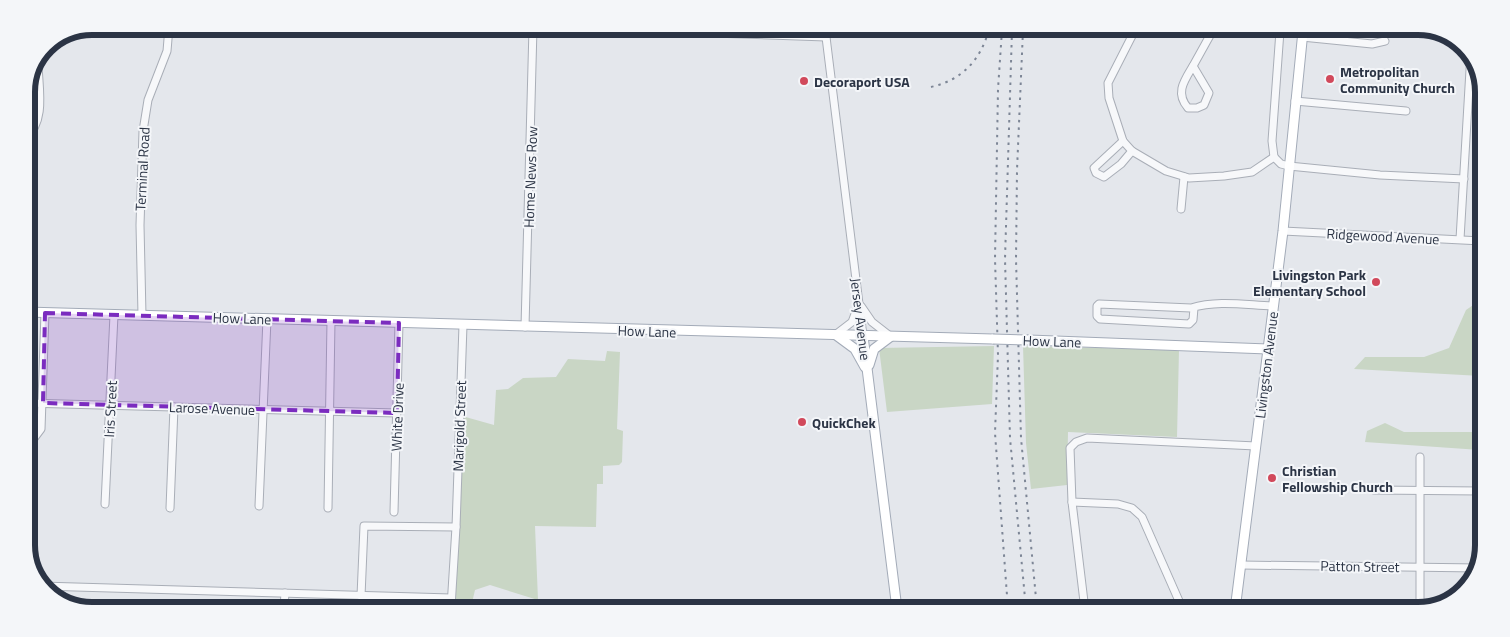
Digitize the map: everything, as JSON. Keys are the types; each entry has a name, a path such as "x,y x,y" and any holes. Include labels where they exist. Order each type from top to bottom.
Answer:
{"main road":[{"name":"Livingston Avenue","path":"1236,602 1283,231 1302,35"},
{"name":"How Lane","path":"35,312 1029,340 1268,349"},
{"path":"836,335 855,349 868,371"},
{"name":"Jersey Avenue","path":"863,336 896,602"},
{"path":"868,371 874,349 890,336"}],"street":[{"name":"Terminal Road","path":"142,315 140,225 143,131 148,100 167,51 168,35"},
{"name":"Home News Row","path":"524,327 533,35"},
{"name":"Jersey Avenue","path":"826,35 863,336"},
{"path":"1132,35 1108,83 1109,98 1122,141 1132,151 1166,171 1184,176 1224,176 1252,172 1274,157"},
{"path":"1193,66 1209,92 1204,105 1197,108 1188,108 1181,100 1181,89 1193,66 1210,35"},
{"path":"1280,35 1272,141 1274,157 1281,164 1380,175 1464,179"},
{"path":"1309,35 1372,44 1385,41"},
{"path":"1460,239 1470,69"},
{"path":"35,126 40,110 38,73"},
{"path":"1295,101 1406,111"},
{"path":"1122,141 1098,163 1094,168 1096,173 1104,177 1121,164 1132,151"},
{"path":"1182,209 1184,176"},
{"name":"Ridgewood Avenue","path":"1283,231 1475,240"},
{"path":"836,335 852,322 859,303"},
{"path":"859,303 872,322 890,336"},
{"path":"1194,308 1193,320 1189,324 1100,319 1097,316 1097,306 1100,304 1194,308 1209,303 1273,306"},
{"path":"35,437 40,431 43,403 46,312"},
{"name":"Iris Street","path":"105,504 114,314"},
{"path":"259,506 267,319"},
{"path":"328,508 331,321"},
{"name":"White Drive","path":"394,512 399,323"},
{"name":"Marigold Street","path":"451,602 456,527 463,325"},
{"name":"Larose Avenue","path":"35,403 397,413"},
{"path":"170,508 174,407"},
{"path":"1083,602 1072,502 1070,448 1080,440 1087,438 1256,446"},
{"path":"1420,457 1420,601"},
{"path":"1374,490 1475,491"},
{"path":"1072,502 1118,504 1132,508 1142,517 1179,602"},
{"path":"361,596 364,526 456,527"},
{"name":"Patton Street","path":"1241,565 1470,568"},
{"path":"52,586 451,598"},
{"path":"284,602 285,593"}],"highlighted area":[{"path":"45,313 399,323 397,413 43,403"}],"green space":[{"path":"1475,304 1475,376 1354,369 1365,357 1424,357 1449,348 1466,310"},
{"path":"994,346 992,404 887,412 879,348"},
{"path":"1023,346 1179,350 1177,437 1068,432 1067,485 1031,489 1026,443"},
{"path":"607,351 620,352 617,429 623,431 622,462 619,465 603,466 603,484 597,484 596,527 535,526 538,600 490,585 475,590 472,602 451,602 462,416 494,425 496,390 508,389 523,378 556,377 568,359 605,361"},
{"path":"1385,423 1404,432 1475,432 1475,450 1365,442 1367,431"}],"railway":[{"path":"931,87 952,79 969,67 981,50 987,35"},
{"path":"1002,35 998,89 995,259 998,355 995,433 1007,602"},
{"path":"1012,35 1005,259 1010,438 1025,602"},
{"path":"1023,35 1017,170 1016,259 1021,438 1036,602"}],"place":[{"name":"Metropolitan Community Church","path":"1330,79"},
{"name":"Decoraport USA","path":"804,81"},
{"name":"Livingston Park Elementary School","path":"1376,282"},
{"name":"QuickChek","path":"802,422"},
{"name":"Christian Fellowship Church","path":"1272,478"}]}
